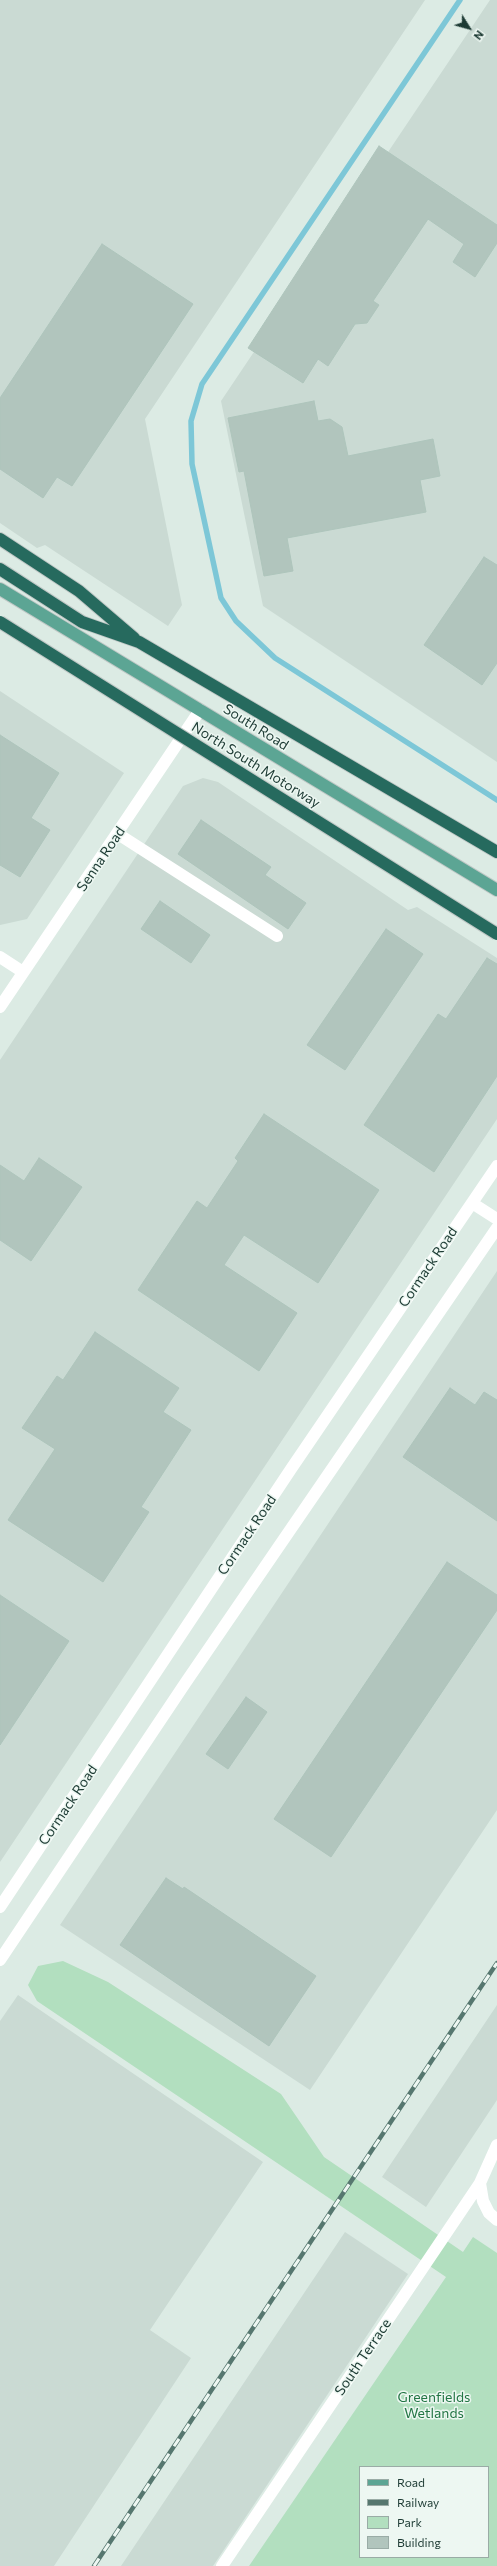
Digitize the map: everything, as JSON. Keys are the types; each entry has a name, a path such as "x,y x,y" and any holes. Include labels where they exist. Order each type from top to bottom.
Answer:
{"highway":[{"path":"0,539 79,592 139,642 497,852"},
{"path":"0,569 82,622 139,642"},
{"name":"North South Motorway","path":"0,622 497,934"}],"main road":[{"name":"South Road","path":"0,589 497,890"}],"street":[{"name":"Senna Road","path":"0,1007 118,834 200,710"},
{"path":"118,834 277,936"},
{"path":"0,957 24,972"},
{"name":"Cormack Road","path":"0,1907 291,1469 497,1166"},
{"path":"472,1203 497,1219"},
{"path":"0,1960 186,1682 497,1228"},
{"name":"South Terrace","path":"222,2566 480,2183 497,2145"},
{"path":"480,2183 483,2201 488,2213 497,2220"}],"shaded area":[{"path":"0,0 425,0 145,419 182,605 168,626 45,545 37,548 0,523"},
{"path":"490,0 497,0 497,762 263,606 221,401"},
{"path":"0,691 124,773 27,919 0,925"},
{"path":"203,778 218,782 408,910 417,907 497,958 497,1119 0,1862 0,1060 183,786"},
{"path":"497,1271 497,1810 310,2090 60,1925"},
{"path":"18,1995 263,2162 150,2330 191,2358 54,2566 0,2566 0,2021"},
{"path":"497,2005 497,2100 426,2207 382,2177"},
{"path":"345,2232 408,2274 213,2566 121,2566"}],"green space":[{"name":"Greenfields Wetlands","path":"63,1961 108,1982 281,2094 324,2157 463,2252 473,2237 497,2253 497,2566 249,2566 446,2277 37,2001 28,1985 38,1966"}],"building":[{"path":"379,146 497,225 497,243 475,277 453,262 464,244 428,219 373,301 379,305 367,323 355,324 328,366 318,359 303,383 248,348"},
{"path":"102,244 193,304 72,486 57,477 43,498 0,469 0,398"},
{"path":"314,401 318,421 330,419 342,427 348,456 433,439 440,476 420,480 426,512 287,538 293,571 264,576 244,471 239,472 228,418"},
{"path":"484,557 497,565 497,663 482,685 424,645"},
{"path":"0,735 59,773 31,818 50,830 20,877 0,865"},
{"path":"201,820 271,867 265,875 306,903 288,929 178,854"},
{"path":"160,901 210,935 191,963 141,929"},
{"path":"386,929 423,954 345,1070 307,1045"},
{"path":"487,958 497,964 497,1076 434,1172 364,1125 438,1014 446,1019"},
{"path":"264,1114 379,1190 318,1283 244,1235 224,1265 297,1313 259,1371 138,1290 197,1201 207,1208 238,1161 235,1158"},
{"path":"39,1158 82,1187 31,1261 0,1240 0,1165 24,1181"},
{"path":"95,1332 179,1388 163,1412 191,1430 141,1507 149,1512 103,1582 8,1520 55,1449 22,1428 57,1376 63,1380"},
{"path":"450,1388 475,1405 484,1392 497,1400 497,1521 403,1457"},
{"path":"447,1562 497,1595 497,1610 331,1857 274,1819"},
{"path":"0,1595 69,1641 0,1745"},
{"path":"246,1697 267,1712 228,1769 206,1754"},
{"path":"166,1878 183,1889 184,1887 316,1976 269,2046 120,1945"}],"waterway":[{"path":"460,0 202,384 191,421 192,464 221,598 236,621 275,658 497,800"}],"railway":[{"path":"94,2566 497,1963"}]}
